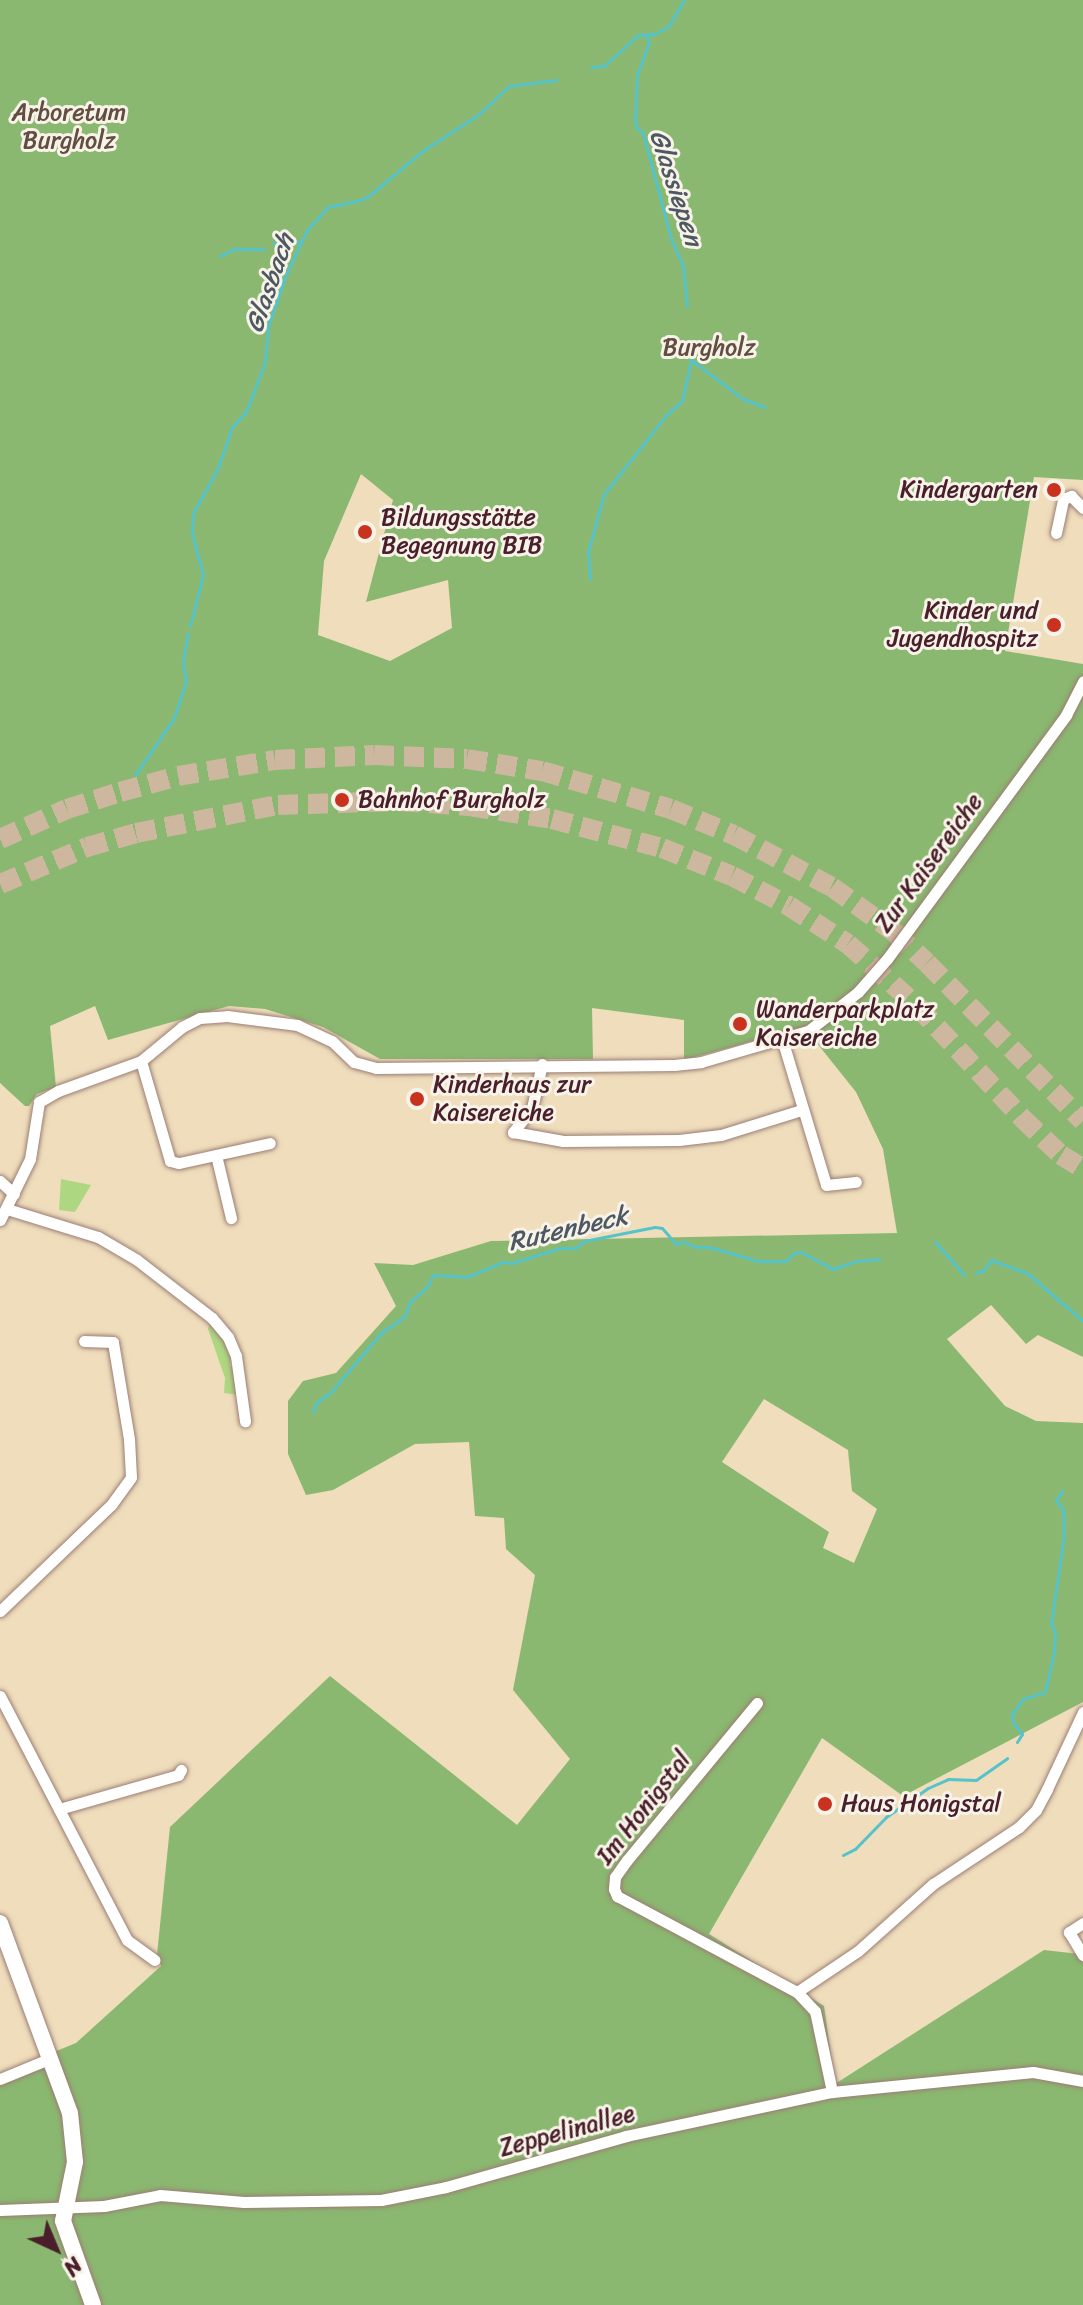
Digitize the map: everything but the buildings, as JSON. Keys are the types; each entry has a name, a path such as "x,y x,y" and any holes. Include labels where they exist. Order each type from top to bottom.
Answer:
{"street":[{"path":"1056,533 1063,499 1071,496 1083,508"},
{"name":"Zur Kaisereiche","path":"14,1194 30,1159 39,1102 58,1091 141,1061 182,1027 200,1018 227,1016 306,1028 332,1041 354,1062 376,1068 701,1062 808,1031 858,992 887,959 1066,715 1083,681"},
{"path":"782,1039 826,1185 856,1182"},
{"path":"141,1061 170,1161 179,1163 270,1143"},
{"path":"542,1064 532,1108 513,1132 563,1141 679,1140 721,1135 802,1110"},
{"path":"216,1155 231,1218"},
{"path":"0,1181 14,1194 0,1220"},
{"path":"7,1209 98,1237 137,1260 212,1318 228,1337 236,1356 245,1421"},
{"path":"0,1611 111,1505 127,1488 131,1477 131,1449 113,1342 84,1341"},
{"path":"0,1696 127,1940 155,1960"},
{"name":"Im Honigstal","path":"757,1703 627,1860 615,1877 614,1889 617,1896 797,1992 815,2011 832,2092"},
{"path":"797,1992 858,1951 933,1884 1019,1827 1042,1800 1083,1712"},
{"path":"59,1809 178,1775 181,1770"},
{"path":"0,1923 70,2113 75,2162 63,2209 65,2233 93,2305"},
{"path":"1083,1923 1069,1932 1083,1955"},
{"path":"0,2079 51,2058"},
{"name":"Zeppelinallee","path":"0,2210 63,2209 160,2195 244,2202 381,2200 446,2187 626,2136 832,2092 1033,2072 1083,2081"}],"green space":[{"name":"Burgholz","path":"0,0 1083,0 1083,480 1034,477 1005,651 1083,664 1083,1357 1038,1335 1026,1344 991,1305 947,1339 1005,1406 1036,1421 1083,1423 1083,1702 903,1796 822,1738 709,1934 824,2006 835,2084 1044,1950 1079,1954 1073,1933 1083,1950 1083,2305 0,2305 0,2074 76,2043 161,1966 157,1955 170,1827 330,1676 517,1825 570,1759 513,1690 535,1575 506,1549 504,1518 475,1516 469,1442 415,1444 333,1490 306,1495 288,1454 288,1401 303,1381 336,1373 396,1306 374,1263 413,1265 491,1241 897,1233 883,1149 856,1092 812,1037 811,1025 684,1060 684,1020 592,1008 593,1059 380,1059 323,1027 265,1009 229,1006 108,1040 95,1006 50,1026 56,1087 37,1094 29,1106 25,1106 0,1083","holes":["361,474 393,500 366,602 448,580 452,628 390,661 318,635 324,561","764,1399 848,1450 852,1491 877,1509 854,1563 823,1548 829,1532 722,1462"]},
{"path":"61,1179 91,1185 75,1212 59,1210"},
{"path":"210,1323 219,1328 231,1359 230,1366 237,1368 238,1395 224,1393 225,1378 208,1329"}],"waterway":[{"name":"Glasbach","path":"591,67 604,66 638,35 654,34 668,27 684,0"},
{"name":"Glassiepen","path":"646,35 649,42 637,75 635,121 643,133 671,239 683,266 687,306"},
{"name":"Glasbach","path":"190,626 203,575 192,534 193,513 218,468 232,427 246,412 265,362 268,327 285,277 307,230 328,207 370,195 421,152 479,114 509,86 557,80"},
{"path":"273,243 301,242"},
{"path":"220,256 234,249 264,249"},
{"name":"Glassiepen","path":"590,579 588,552 604,494 667,414 682,401 692,356"},
{"path":"693,361 743,399 765,407"},
{"name":"Glasbach","path":"135,775 174,718 186,681 183,661 188,633"},
{"name":"Rutenbeck","path":"313,1412 317,1402 330,1393 381,1333 404,1317 410,1302 427,1287 433,1275 467,1277 503,1262 512,1263 560,1248 576,1248 584,1241 655,1227 662,1228 676,1244 685,1242 758,1261 786,1261 794,1253 801,1252 833,1269 856,1261 880,1259"},
{"name":"Rutenbeck","path":"935,1242 964,1275"},
{"name":"Rutenbeck","path":"976,1273 984,1270 991,1260 1027,1273 1083,1321"},
{"path":"1017,1742 1022,1734 1013,1722 1012,1714 1023,1699 1045,1692 1054,1652 1055,1632 1051,1623 1064,1535 1063,1509 1056,1501 1062,1491"},
{"path":"843,1855 855,1849 886,1817 928,1788 948,1779 976,1780 1007,1758"}],"tunnel":[{"path":"0,839 67,809 120,792 178,776 275,760 374,755 467,759 542,771 671,809 734,835 832,887 894,932 1083,1121"},
{"path":"0,884 87,847 136,833 278,805 400,801 470,806 552,819 662,848 732,876 789,906 848,944 917,1006 1022,1118 1061,1155 1083,1169"}],"place":[{"name":"Kindergarten","path":"1054,490"},
{"name":"Bildungsstätte Begegnung BIB","path":"365,532"},
{"name":"Kinder und Jugendhospitz","path":"1054,625"},
{"name":"Bahnhof Burgholz","path":"342,800"},
{"name":"Wanderparkplatz Kaisereiche","path":"740,1024"},
{"name":"Kinderhaus zur Kaisereiche","path":"417,1099"},
{"name":"Haus Honigstal","path":"825,1804"}],"park label":[{"name":"Arboretum Burgholz","path":"69,127"}]}
